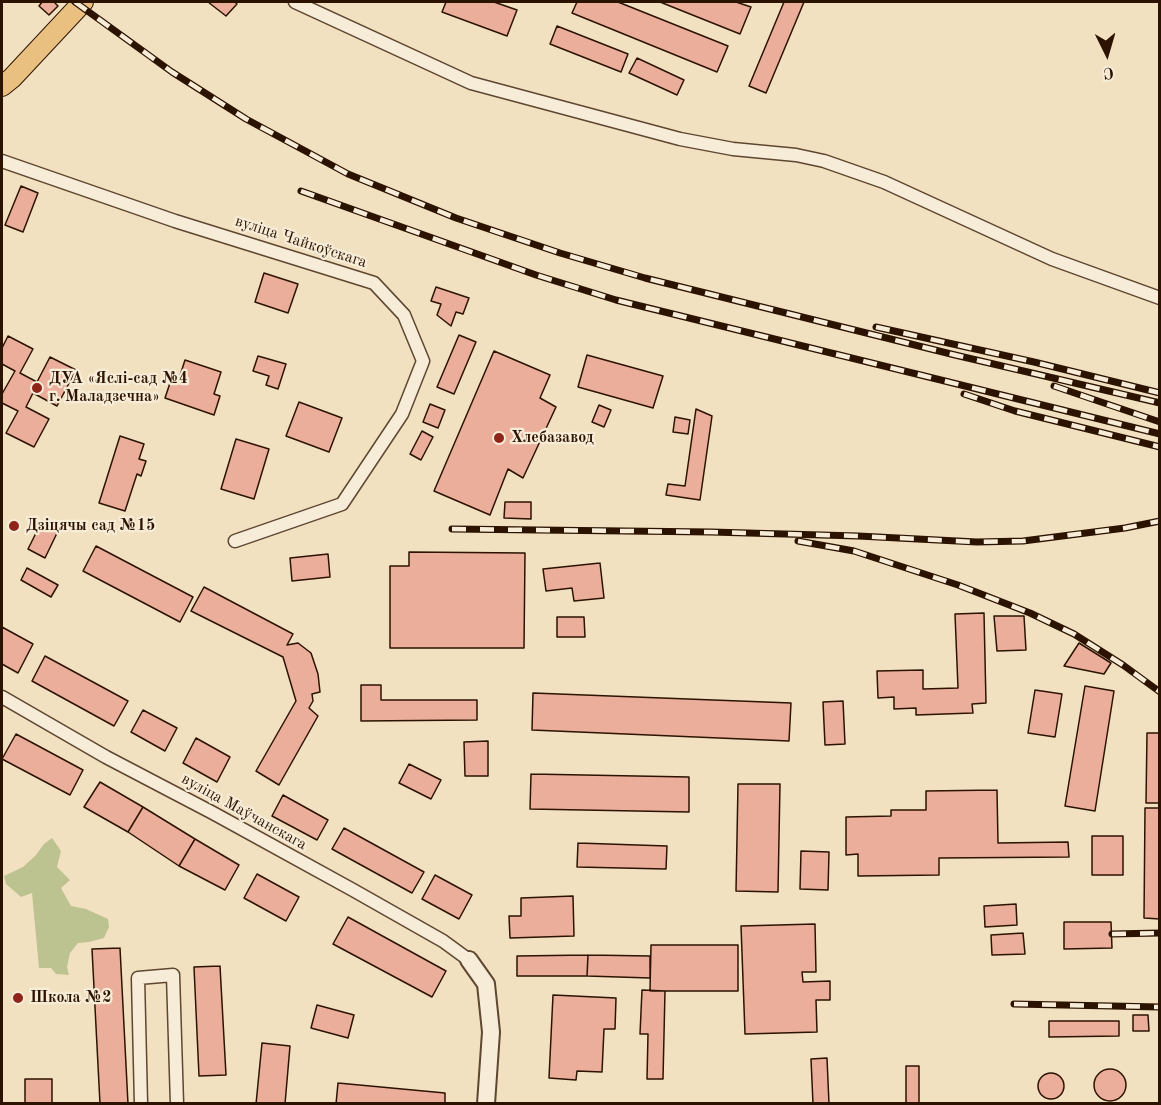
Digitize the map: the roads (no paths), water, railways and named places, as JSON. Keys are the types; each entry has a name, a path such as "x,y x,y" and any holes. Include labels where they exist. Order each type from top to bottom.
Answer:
{"main road":[{"path":"5,77 84,2"}],"street":[{"path":"295,2 471,83 680,139 733,149 796,155 824,161 884,182 1052,259 1160,298"},
{"name":"вуліца Чайкоўскага","path":"2,161 175,220 374,283 404,315 423,361 402,414 342,504 234,541"},
{"name":"вуліца Маўчанскага","path":"2,697 106,757 353,890 443,941 469,960"},
{"path":"469,960 486,984 491,1032 486,1104"},
{"path":"141,1104 138,978 173,975 177,1104"}],"railway":[{"path":"75,2 172,72 246,119 348,174 456,218 560,253 645,278 1160,403"},
{"path":"301,191 536,275 616,300 1160,434"},
{"path":"876,327 1160,393"},
{"path":"1054,386 1160,422"},
{"path":"964,394 1015,411 1160,447"},
{"path":"452,529 711,532 977,542 1023,541 1125,528 1160,521"},
{"path":"798,541 854,551 958,585 1030,613 1074,634 1160,692"},
{"path":"1112,934 1160,933"},
{"path":"1014,1004 1160,1007"}],"place":[{"name":"ДУА «Яслі-сад №4 г. Маладзечна»","path":"37,388"},
{"name":"Хлебазавод","path":"499,438"},
{"name":"Дзіцячы сад №15","path":"14,526"},
{"name":"Школа №2","path":"18,998"}]}
